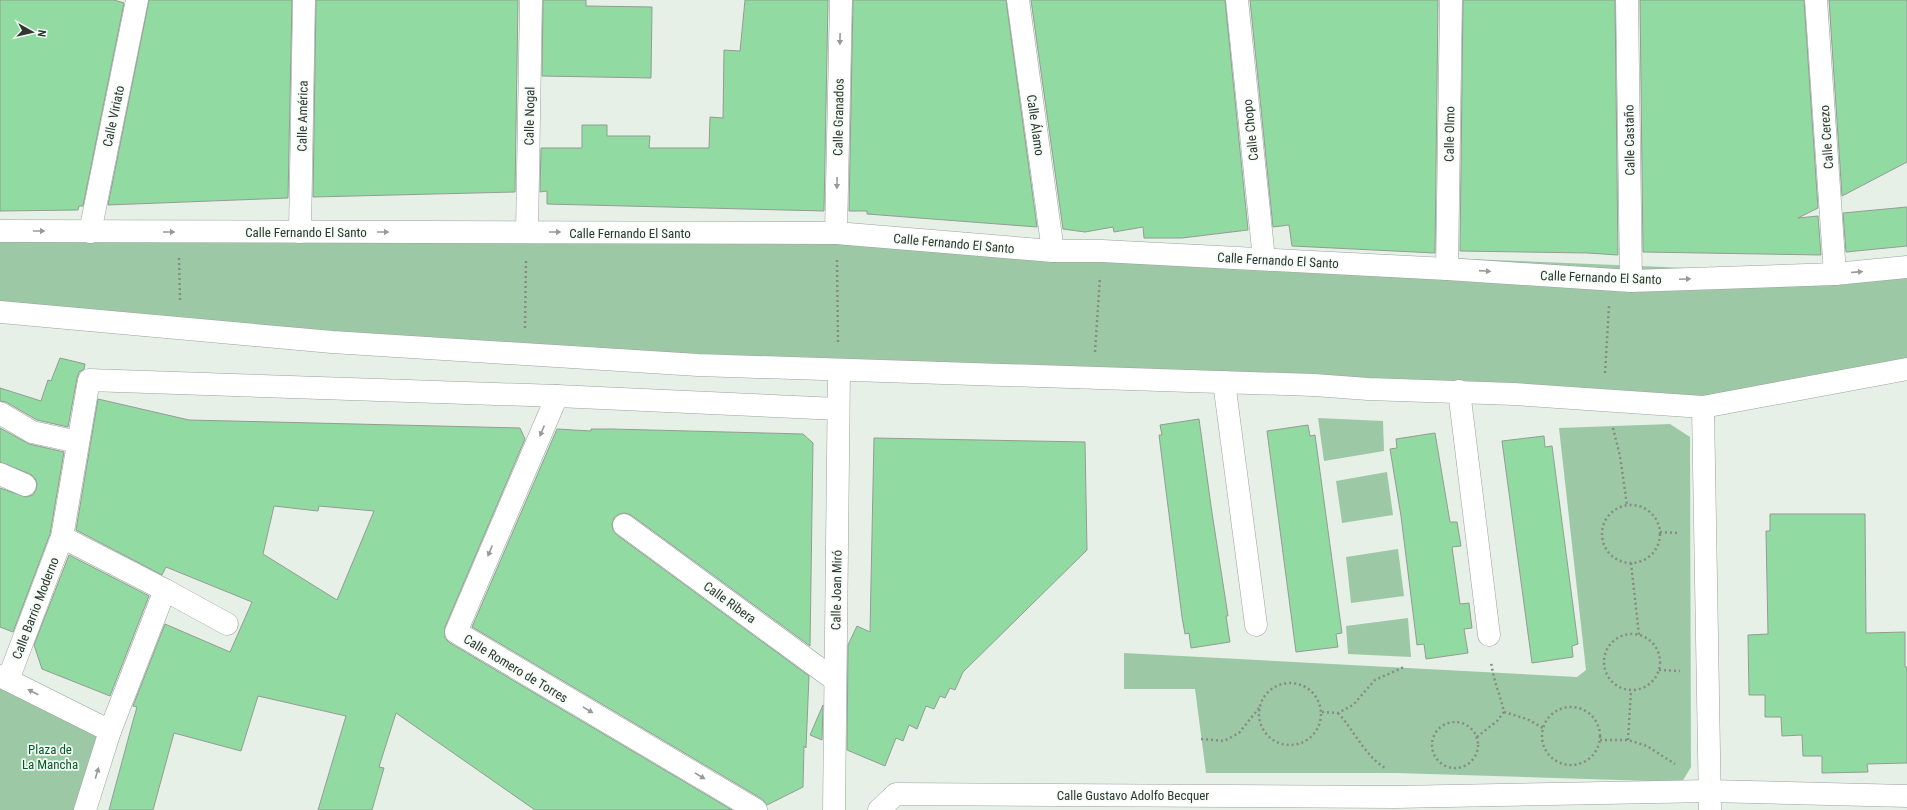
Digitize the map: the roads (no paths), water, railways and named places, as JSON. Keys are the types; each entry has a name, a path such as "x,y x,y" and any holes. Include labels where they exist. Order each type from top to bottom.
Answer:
{"street":[{"name":"Calle Viriato","path":"90,232 137,0"},
{"name":"Calle América","path":"300,232 304,0"},
{"name":"Calle Nogal","path":"527,232 531,0"},
{"name":"Calle Granados","path":"836,233 841,0"},
{"name":"Calle Álamo","path":"1018,0 1053,250"},
{"name":"Calle Chopo","path":"1237,0 1264,259"},
{"name":"Calle Olmo","path":"1446,269 1451,0"},
{"name":"Calle Castaño","path":"1620,280 1627,0"},
{"name":"Calle Cerezo","path":"1816,0 1835,274"},
{"name":"Calle Fernando El Santo","path":"0,231 836,233 1053,250 1264,259 1620,280 1835,274 1907,267"},
{"path":"0,312 332,342 698,365 1459,391 1703,407 1907,369"},
{"name":"Calle Joan Miró","path":"834,810 839,370"},
{"name":"Calle Barrio Moderno","path":"4,678 62,537 89,380 557,396"},
{"path":"1224,382 1256,625"},
{"path":"1459,391 1489,635"},
{"path":"557,396 838,410"},
{"name":"Calle Romero de Torres","path":"557,396 456,632 756,810"},
{"path":"1703,407 1710,800"},
{"path":"0,413 32,432 78,442"},
{"path":"0,474 25,485"},
{"name":"Calle Ribera","path":"624,524 835,680"},
{"path":"62,537 227,624"},
{"path":"85,810 110,731 165,590"},
{"path":"4,678 110,731"},
{"name":"Calle Gustavo Adolfo Becquer","path":"879,810 896,794 1394,803 1710,800 1907,796"}],"park label":[{"name":"Plaza de La Mancha","path":"50,756"}]}
